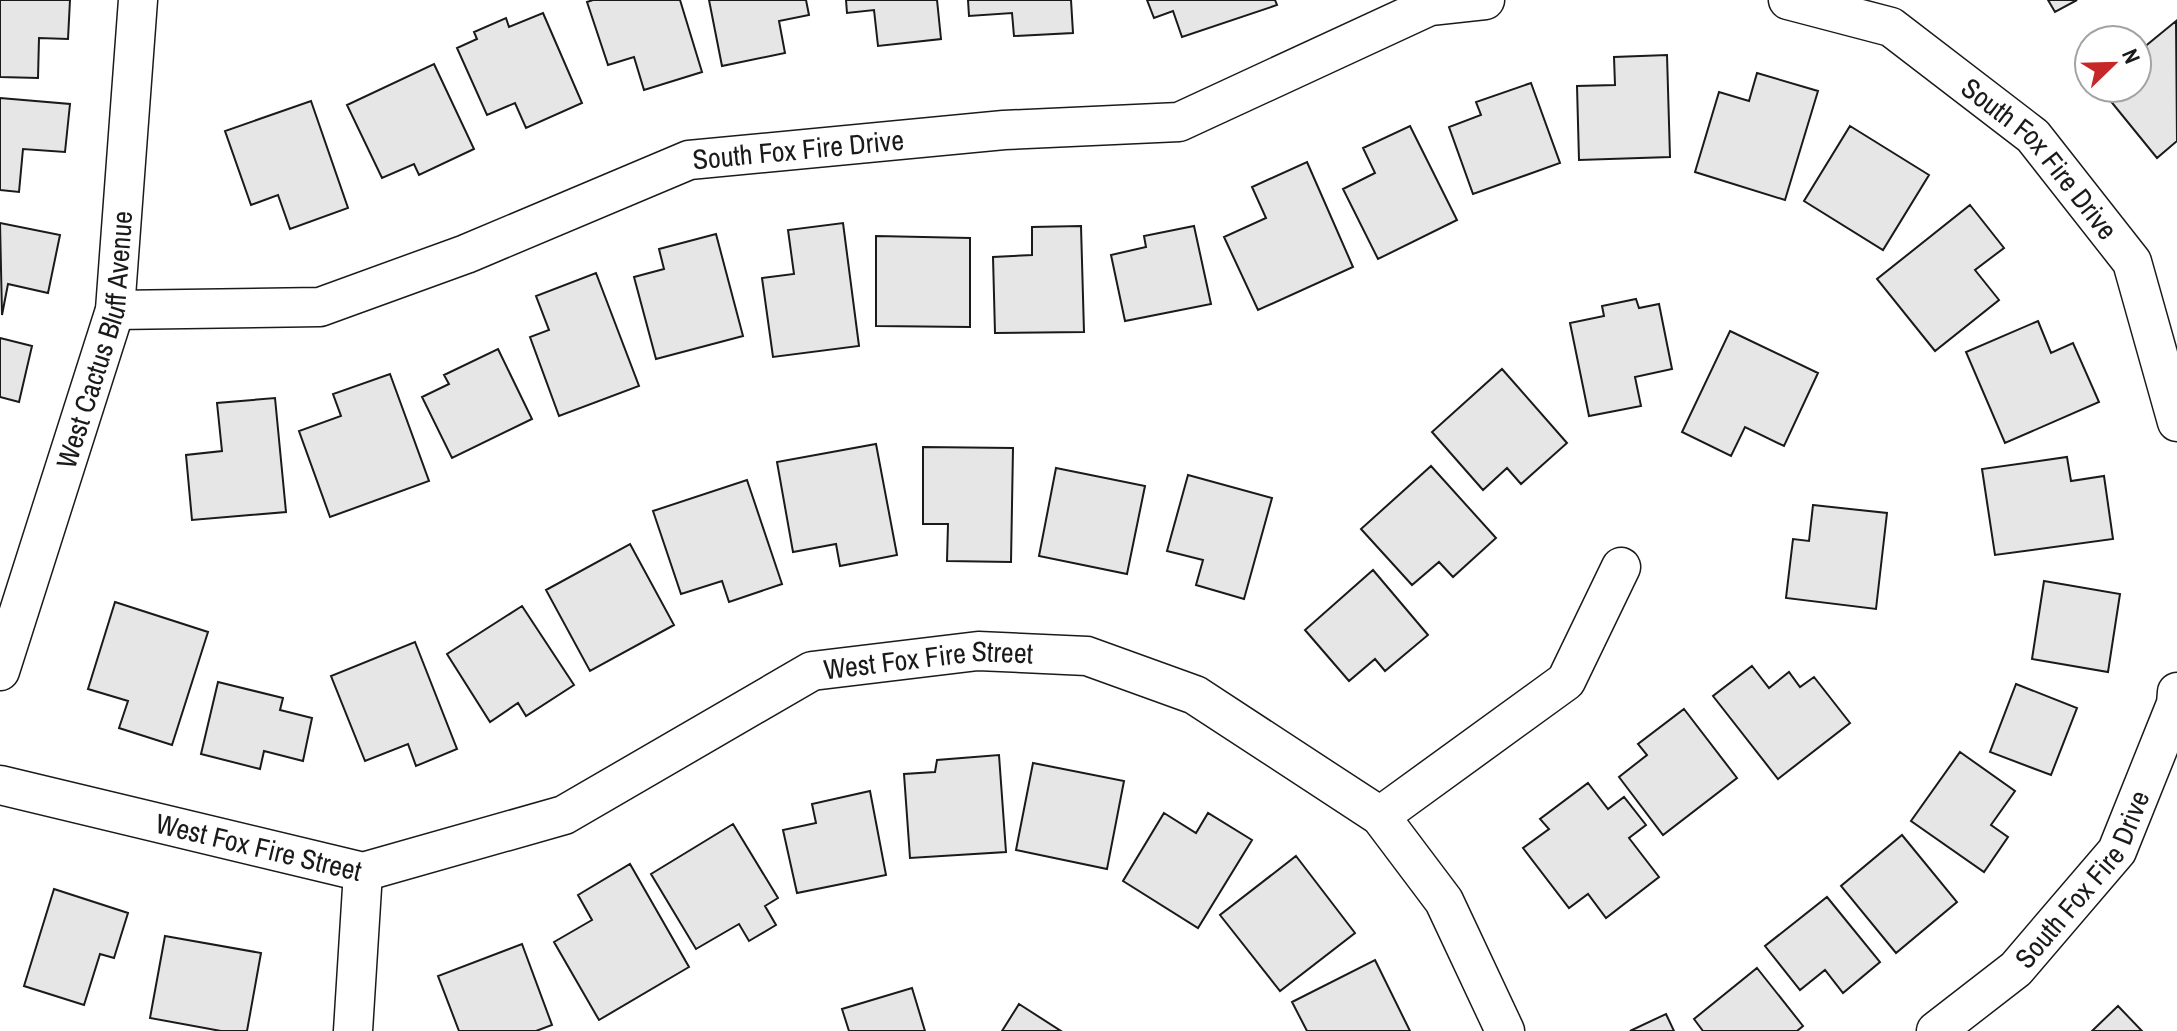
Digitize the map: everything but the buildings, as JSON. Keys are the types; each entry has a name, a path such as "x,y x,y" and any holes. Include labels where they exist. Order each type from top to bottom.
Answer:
{"street":[{"name":"West Cactus Bluff Avenue","path":"0,671 115,310 138,0"},
{"name":"South Fox Fire Drive","path":"115,310 320,307 466,254 689,160 1004,130 1179,122 1428,3 1485,0"},
{"name":"South Fox Fire Drive","path":"1788,0 1895,14 2033,136 2132,262 2177,422"},
{"path":"1380,816 1566,681 1621,567"},
{"name":"West Fox Fire Street","path":"0,785 363,872 564,815 812,671 978,651 1087,656 1195,695 1380,816 1444,901 1505,1031"},
{"name":"South Fox Fire Drive","path":"1936,1031 2016,969 2117,851 2176,704 2177,692"},
{"path":"353,1031 363,872"}]}
